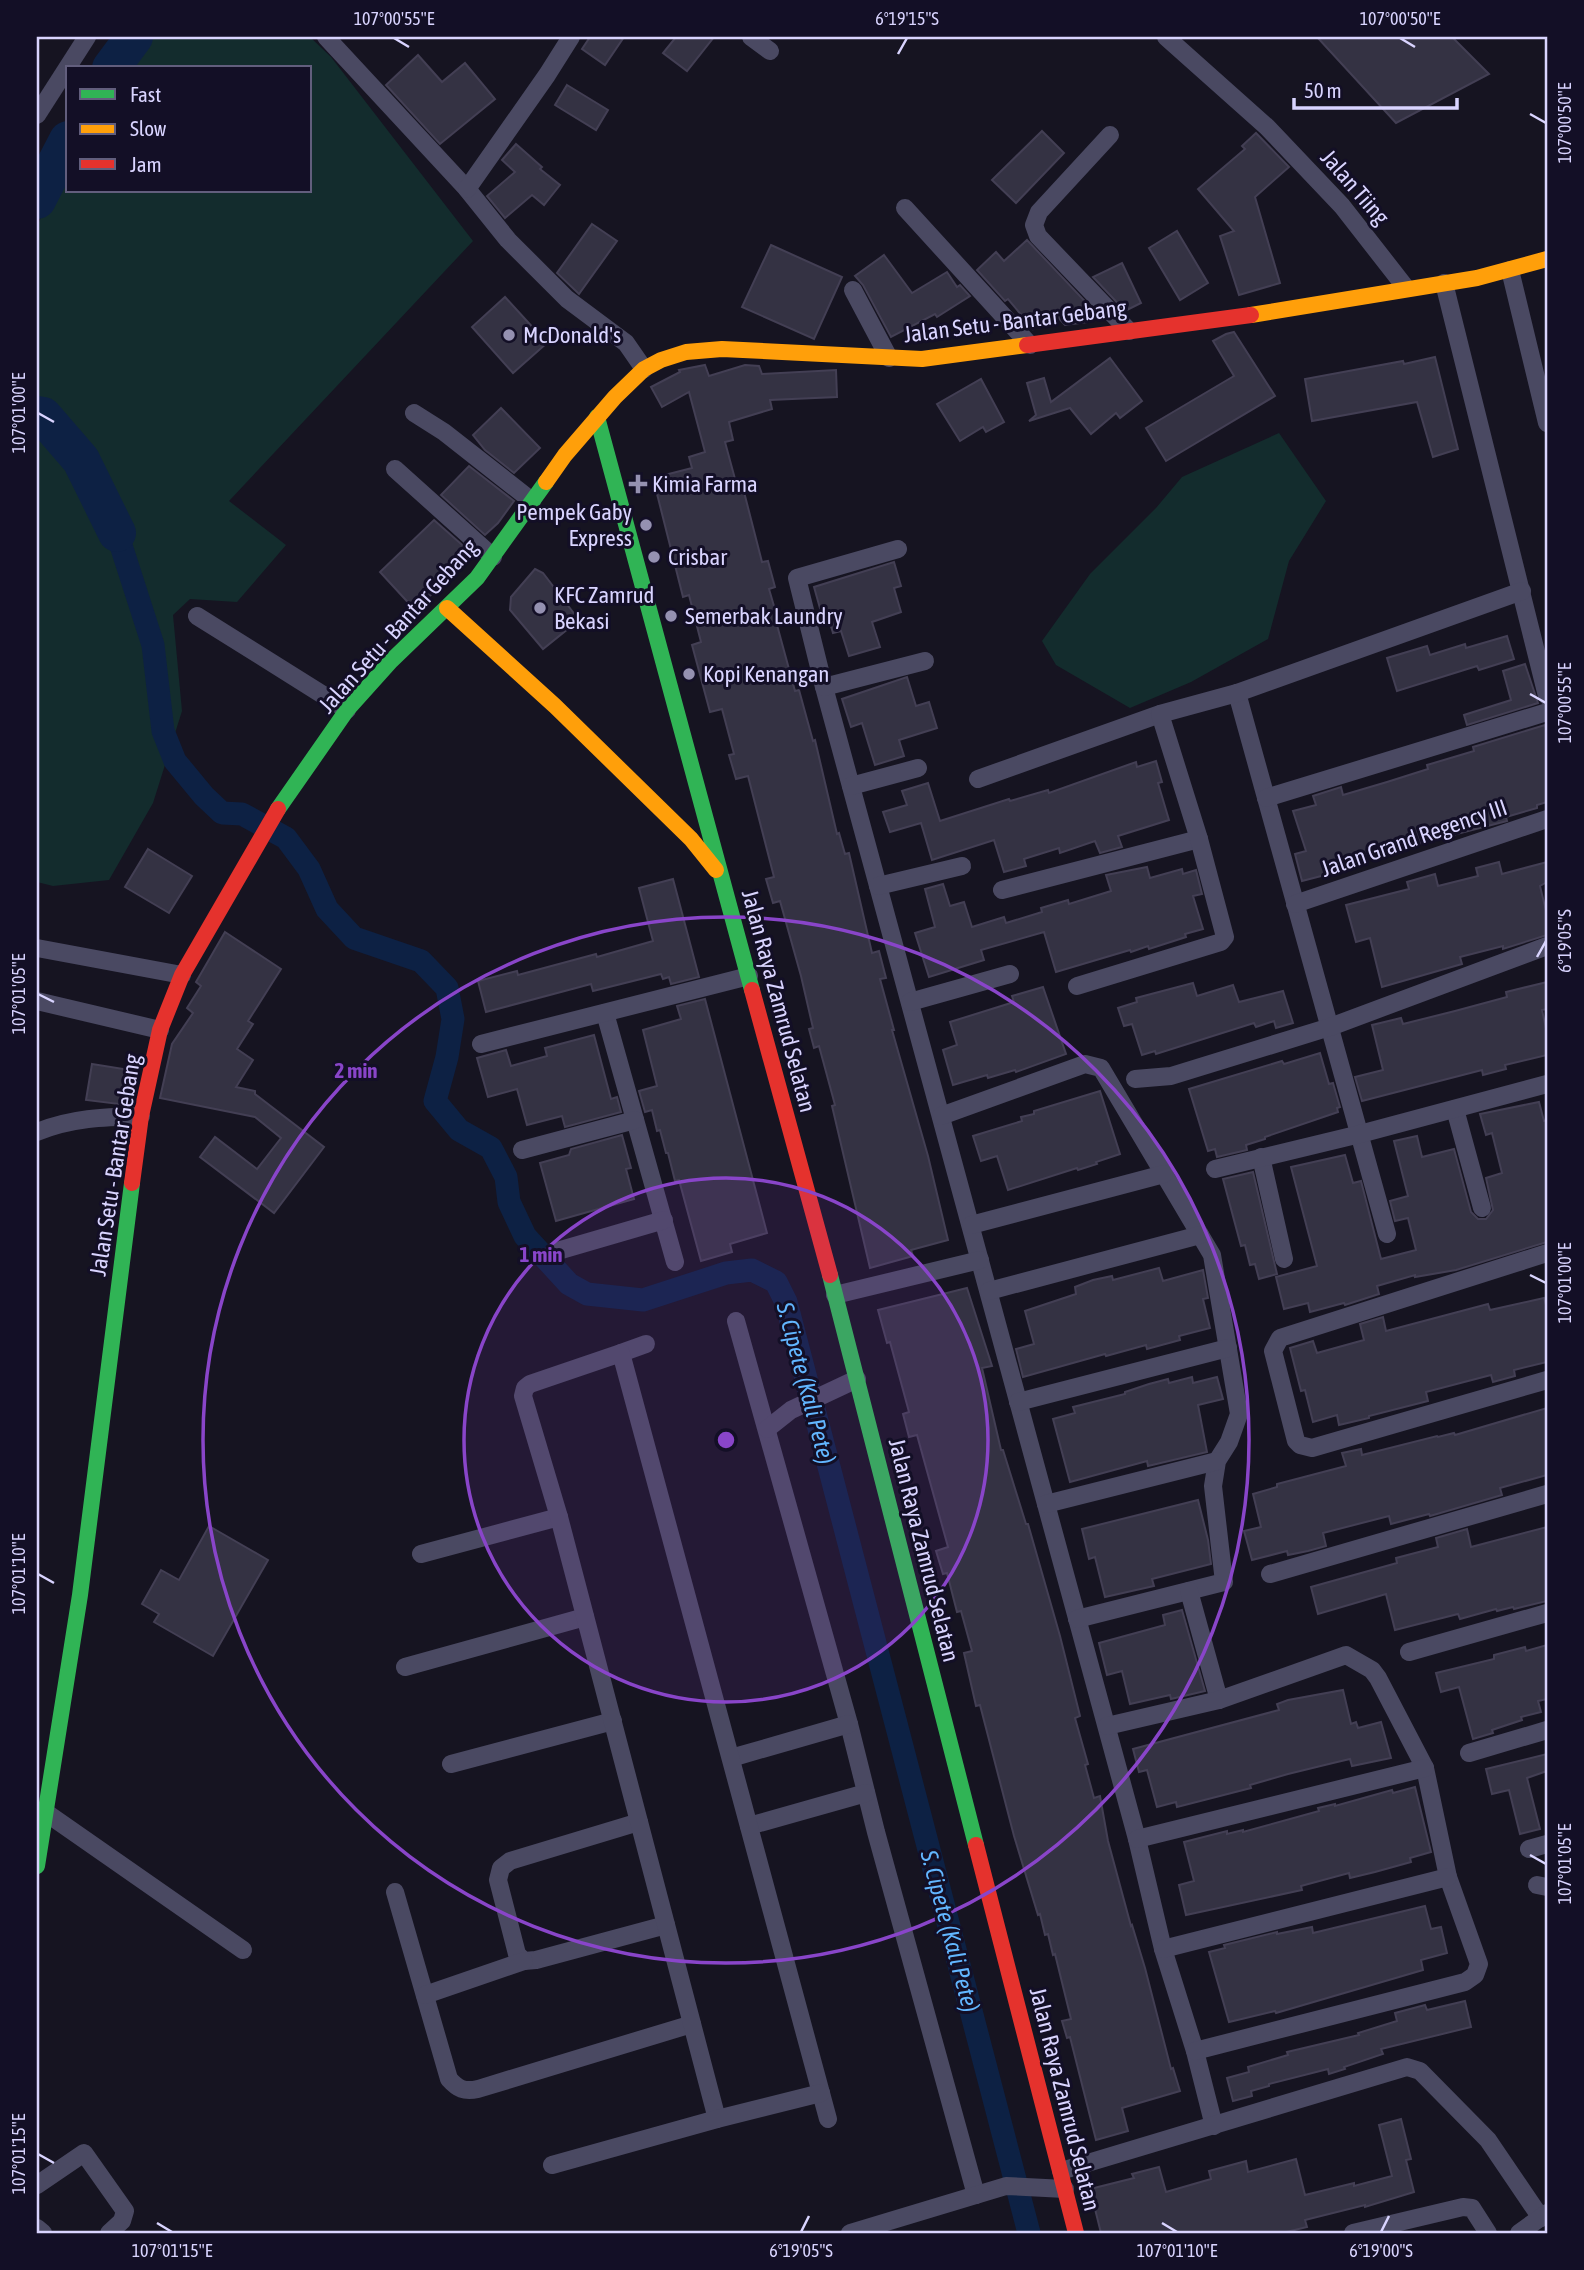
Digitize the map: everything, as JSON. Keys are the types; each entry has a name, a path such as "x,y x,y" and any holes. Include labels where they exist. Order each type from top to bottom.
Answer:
{"main road":[{"name":"Jalan Setu - Bantar Gebang","path":"37,1866 80,1595 141,1116 160,1030 182,975 241,871 282,803 347,710 391,661 477,578 565,455 597,417 644,369 686,352 722,349 922,359 1275,312 1510,271 1547,259"},
{"name":"Jalan Raya Zamrud Selatan","path":"597,417 835,1295 1061,2171 1060,2189 1076,2233"},
{"name":"Jalan Raya Zamrud Selatan","path":"447,608 555,706 691,839 723,879"}],"street":[{"path":"69,66 88,37"},
{"path":"326,37 467,189 509,240 567,299 626,343 644,369"},
{"path":"467,189 571,37"},
{"path":"751,37 770,51"},
{"name":"Jalan Tiing","path":"1166,37 1261,122 1342,206 1406,288"},
{"path":"37,116 66,71"},
{"path":"1110,135 1039,212 1034,225 1038,236 1129,331"},
{"path":"905,208 1030,345"},
{"path":"1510,271 1547,423"},
{"path":"1444,283 1547,696"},
{"path":"853,290 889,358"},
{"path":"414,413 444,432 532,501"},
{"path":"395,469 493,557"},
{"path":"898,549 797,578 824,687 1107,1726 1163,1949 1195,2051 1214,2126"},
{"path":"978,779 1160,714 1237,692 1522,591"},
{"path":"197,616 347,710"},
{"path":"824,687 925,661"},
{"path":"1237,692 1387,1234"},
{"path":"1266,799 1547,712"},
{"path":"1077,986 1224,940 1199,839 1160,714"},
{"path":"851,786 918,768"},
{"name":"Jalan Grand Regency III","path":"1296,904 1547,819"},
{"path":"1002,890 1199,839"},
{"path":"878,886 962,866"},
{"path":"1135,1079 1171,1076 1330,1027 1547,946"},
{"path":"37,948 182,975"},
{"path":"910,1002 1010,974"},
{"path":"481,1044 749,976"},
{"path":"37,1001 160,1030"},
{"path":"605,1013 675,1262"},
{"path":"941,1116 1085,1064 1101,1068 1212,1255 1239,1414 1229,1442 1217,1461 1213,1486 1224,1582 1077,1619"},
{"path":"1215,1169 1547,1084"},
{"path":"1455,1109 1482,1208"},
{"path":"37,1132 57,1124 93,1117 141,1116"},
{"path":"522,1150 635,1120"},
{"path":"1261,1157 1284,1259"},
{"path":"971,1225 1164,1174"},
{"path":"561,1250 664,1220"},
{"path":"989,1291 1200,1235"},
{"path":"1547,1253 1279,1338 1273,1351 1296,1441 1312,1448 1547,1380"},
{"path":"835,1295 980,1260"},
{"path":"736,1321 849,1724 976,2195"},
{"path":"646,1343 530,1384 525,1388 523,1396 559,1517 717,2119"},
{"path":"1018,1402 1228,1348"},
{"path":"621,1353 828,2119"},
{"path":"767,1429 791,1410 857,1379"},
{"path":"1046,1504 1217,1461"},
{"path":"1269,1574 1547,1494"},
{"path":"421,1554 559,1517"},
{"path":"1189,1591 1219,1700"},
{"path":"1409,1652 1547,1614"},
{"path":"405,1667 585,1617"},
{"path":"1107,1726 1219,1700 1346,1655 1372,1670 1425,1768 1448,1877 1479,1964 1475,1975 1465,1982 1195,2051"},
{"path":"451,1763 613,1721"},
{"path":"731,1758 849,1724"},
{"path":"1469,1753 1547,1731"},
{"path":"1137,1839 1425,1768"},
{"path":"749,1826 866,1793"},
{"path":"46,1812 243,1950"},
{"path":"524,1961 517,1954 498,1880 500,1868 510,1861 639,1822"},
{"path":"1529,1849 1547,1844"},
{"path":"1163,1949 1448,1877"},
{"path":"395,1892 449,2079 458,2088 469,2091 692,2024"},
{"path":"425,1995 524,1961 666,1924"},
{"path":"1061,2171 1407,2067 1420,2071 1488,2140 1544,2216 1518,2233"},
{"path":"552,2165 821,2093"},
{"path":"37,2185 84,2153 125,2211 122,2221 109,2233"},
{"path":"849,2233 1006,2186 1060,2189"},
{"path":"1353,2233 1463,2207 1472,2208 1488,2233"},
{"path":"37,2228 43,2233"}],"green space":[{"path":"148,37 310,37 331,57 473,241 229,501 286,545 237,602 190,599 173,615 182,711 153,803 109,880 53,886 37,882 37,227 66,168 66,192 312,192 312,66 127,66"},
{"path":"1279,433 1326,501 1289,561 1268,639 1191,682 1130,708 1056,665 1042,641 1090,574 1156,508 1182,477"}],"building":[{"path":"590,37 624,37 605,65 582,49"},
{"path":"676,37 714,37 687,71 663,53"},
{"path":"1317,37 1452,37 1489,74 1396,123"},
{"path":"418,55 442,82 465,63 495,99 440,144 386,85"},
{"path":"567,85 608,110 596,130 555,105"},
{"path":"1042,131 1064,153 1016,203 992,180"},
{"path":"1256,133 1289,167 1255,197 1280,283 1239,295 1220,236 1234,231 1198,189 1245,149 1242,146"},
{"path":"516,144 560,185 544,205 532,195 505,218 487,196 515,172 502,160"},
{"path":"592,224 617,241 579,294 557,273"},
{"path":"1177,231 1208,283 1180,300 1149,248"},
{"path":"1027,240 1096,313 1087,322 1065,325 1054,313 1033,329 1008,299 1005,301 977,270 996,252 1004,261"},
{"path":"771,245 842,277 814,339 742,307"},
{"path":"884,255 912,293 947,272 957,287 960,285 970,296 937,317 935,314 891,337 863,285 855,276"},
{"path":"1122,263 1141,303 1125,311 1093,277"},
{"name":"McDonald's","path":"505,297 547,343 513,373 472,327"},
{"path":"1234,332 1275,396 1166,461 1146,428 1234,376 1213,341"},
{"path":"1435,357 1458,449 1433,457 1417,402 1312,421 1305,379"},
{"path":"1110,358 1142,401 1120,418 1116,413 1091,434 1070,408 1029,421 1036,415 1027,383 1044,378 1051,402"},
{"path":"705,365 709,376 745,365 759,366 762,374 836,370 837,397 770,400 772,409 729,422 733,440 725,442 738,490 743,488 762,562 768,561 775,587 769,589 776,613 774,614 795,691 799,690 813,741 815,740 837,834 839,833 845,854 849,853 872,953 879,951 886,978 880,979 892,1030 928,1156 948,1240 911,1250 913,1256 870,1268 832,1106 835,1105 819,1046 814,1048 809,1029 813,1028 801,976 780,901 773,903 766,879 774,877 748,776 736,779 729,755 734,754 722,709 710,712 692,645 701,642 689,595 683,597 653,478 692,468 689,457 705,452 689,392 662,407 651,387 680,372 679,370"},
{"path":"981,379 1004,422 986,432 983,427 960,441 937,404"},
{"path":"501,408 540,448 514,473 485,450 473,435"},
{"path":"469,466 514,501 498,523 485,535 441,495"},
{"path":"434,520 469,551 457,562 461,566 415,610 380,572"},
{"path":"894,562 901,586 894,588 901,612 872,622 880,647 849,656 841,631 833,633 826,610 821,612 814,587"},
{"name":"KFC Zamrud Bekasi","path":"535,569 543,573 579,620 543,649 510,610 511,597"},
{"path":"1507,636 1514,659 1479,670 1477,666 1397,691 1387,658 1427,646 1430,655 1465,644 1466,648"},
{"path":"1525,664 1538,703 1467,725 1464,715 1511,700 1503,671"},
{"path":"907,677 916,706 929,702 937,728 899,740 904,756 875,765 862,723 851,727 842,699"},
{"path":"1545,725 1547,802 1537,805 1537,808 1506,817 1507,821 1365,855 1365,858 1351,862 1352,864 1328,871 1329,874 1302,881 1295,854 1306,851 1293,811 1316,805 1313,796 1341,787 1343,795 1387,782 1428,769 1427,765 1474,751 1473,747"},
{"path":"1156,761 1162,782 1158,783 1169,820 1118,836 1122,847 1100,853 1095,841 1060,853 1059,848 1024,859 1026,866 1004,872 994,840 932,860 921,823 890,832 883,812 907,805 902,791 928,783 940,821 1009,799 1010,801 1048,790 1049,793 1136,762 1137,767"},
{"path":"148,849 192,876 169,913 125,887"},
{"path":"1499,862 1502,874 1547,862 1547,882 1540,886 1547,915 1547,935 1503,949 1503,946 1460,957 1462,964 1382,987 1370,938 1356,942 1346,905 1409,889 1407,882 1435,874 1438,886 1478,876 1476,868"},
{"path":"1147,867 1150,878 1182,869 1183,874 1196,870 1202,894 1193,896 1203,929 1149,949 1148,946 1131,952 1130,950 1056,972 1044,932 981,950 984,960 929,977 915,933 935,927 925,889 943,884 950,906 964,902 972,927 1004,917 1006,923 1042,912 1041,908 1068,900 1069,904 1111,891 1106,875"},
{"path":"673,879 699,977 671,984 669,977 663,979 661,974 593,991 591,984 486,1012 478,981 517,971 518,975 596,954 597,957 653,941 639,888"},
{"path":"225,932 281,969 248,1021 253,1024 237,1049 253,1060 236,1087 255,1091 255,1094 324,1147 274,1213 200,1157 215,1137 257,1169 281,1138 255,1117 160,1098 172,1044 193,1013 187,1008 201,986 196,982"},
{"path":"1547,982 1547,1009 1542,1010 1547,1033 1547,1055 1505,1065 1506,1069 1483,1075 1482,1070 1362,1101 1355,1077 1383,1070 1372,1025 1401,1018 1403,1024 1507,997 1506,992"},
{"path":"1193,983 1197,996 1233,985 1239,1002 1283,991 1293,1023 1276,1028 1274,1021 1256,1027 1254,1023 1156,1054 1155,1051 1142,1055 1132,1024 1124,1026 1118,1008 1137,1002 1136,998"},
{"path":"1043,987 1066,1054 1016,1072 1015,1070 988,1078 987,1075 953,1085 943,1050 957,1045 950,1022 1014,1002 1012,996"},
{"path":"705,999 767,1233 730,1244 732,1252 701,1261 679,1180 675,1181 652,1110 645,1112 639,1091 657,1086 643,1030 681,1019 677,1006"},
{"path":"594,1035 611,1099 617,1097 621,1112 565,1127 562,1116 527,1125 517,1089 488,1097 477,1058 506,1050 511,1066 547,1056 545,1048"},
{"path":"1320,1053 1329,1084 1333,1083 1340,1107 1337,1108 1338,1112 1265,1137 1246,1145 1247,1150 1217,1157 1215,1149 1208,1151 1189,1089 1282,1061 1284,1064"},
{"path":"92,1064 136,1071 127,1105 86,1100"},
{"path":"1100,1091 1120,1154 1096,1162 1097,1164 1008,1190 997,1156 981,1161 973,1136 1022,1121 1021,1117 1034,1114 1034,1111"},
{"path":"1539,1102 1544,1121 1547,1120 1547,1242 1456,1270 1415,1275 1377,1286 1379,1294 1345,1305 1344,1303 1310,1312 1308,1303 1284,1309 1276,1277 1317,1266 1291,1167 1345,1155 1353,1183 1361,1181 1381,1259 1416,1250 1408,1218 1395,1221 1390,1201 1408,1196 1394,1141 1417,1136 1422,1157 1454,1149 1471,1212 1478,1219 1486,1219 1493,1210 1486,1178 1502,1173 1492,1133 1486,1135 1480,1114"},
{"path":"622,1135 631,1168 626,1169 634,1199 556,1221 540,1163 569,1155 571,1149"},
{"path":"1253,1172 1277,1274 1259,1279 1255,1264 1250,1265 1245,1245 1241,1246 1223,1179"},
{"path":"1159,1268 1163,1281 1203,1270 1208,1298 1203,1299 1210,1328 1179,1336 1180,1340 1147,1349 1146,1345 1106,1356 1105,1354 1023,1377 1016,1349 1034,1344 1025,1311 1076,1294 1075,1287 1093,1280 1112,1276 1113,1280"},
{"path":"967,1288 992,1366 982,1368 1001,1450 1028,1524 1060,1636 1080,1716 1075,1718 1088,1764 1085,1765 1094,1798 1100,1796 1108,1841 1131,1926 1145,1968 1171,2069 1173,2068 1180,2091 1122,2108 1128,2131 1096,2140 1070,2037 1067,2038 1062,2021 1071,2019 1055,1954 1053,1955 1048,1934 1045,1935 1040,1914 1038,1915 1014,1836 980,1705 976,1706 964,1653 972,1651 961,1611 957,1612 947,1573 943,1574 936,1551 948,1547 917,1435 909,1437 903,1414 909,1412 890,1342 887,1343 878,1310"},
{"path":"1544,1298 1547,1309 1547,1362 1514,1370 1515,1376 1493,1382 1491,1375 1426,1392 1428,1401 1369,1418 1339,1425 1337,1415 1313,1422 1305,1390 1301,1391 1290,1348 1313,1341 1317,1353 1364,1340 1360,1324 1383,1317 1386,1331 1488,1304 1490,1310"},
{"path":"1192,1377 1193,1383 1217,1377 1223,1399 1198,1405 1207,1452 1148,1466 1147,1461 1070,1482 1053,1419 1075,1413 1073,1407 1125,1394 1149,1384 1168,1379 1169,1383"},
{"path":"1547,1408 1547,1475 1500,1488 1502,1495 1430,1516 1429,1514 1391,1524 1389,1516 1323,1533 1326,1546 1288,1555 1287,1551 1252,1560 1244,1531 1261,1527 1253,1494 1277,1487 1277,1484 1346,1466 1342,1453 1361,1449 1362,1455 1437,1436 1455,1435"},
{"path":"1198,1500 1211,1564 1152,1579 1154,1586 1105,1597 1095,1557 1089,1559 1082,1529"},
{"path":"209,1526 268,1560 213,1656 154,1622 159,1614 142,1604 161,1570 179,1580"},
{"path":"1547,1527 1547,1601 1514,1609 1496,1609 1460,1619 1458,1614 1395,1630 1386,1594 1318,1614 1311,1587 1397,1563 1396,1558 1438,1547 1436,1538 1467,1529 1471,1547"},
{"path":"1182,1610 1205,1691 1130,1704 1122,1671 1107,1675 1099,1643 1165,1625 1163,1615"},
{"path":"1547,1645 1547,1699 1538,1701 1541,1712 1521,1717 1522,1720 1473,1739 1459,1687 1441,1692 1436,1673 1494,1659 1494,1655 1525,1647 1526,1651"},
{"path":"1343,1690 1351,1724 1356,1722 1358,1728 1381,1722 1391,1758 1352,1766 1350,1759 1288,1774 1250,1785 1251,1788 1177,1807 1176,1802 1157,1807 1147,1770 1139,1772 1133,1749 1279,1710 1277,1704 1288,1700"},
{"path":"1547,1754 1547,1771 1527,1778 1540,1829 1520,1834 1509,1790 1492,1794 1486,1769"},
{"path":"1415,1787 1431,1852 1410,1858 1411,1862 1375,1872 1350,1878 1349,1873 1301,1886 1302,1890 1186,1915 1179,1885 1194,1881 1184,1842 1227,1831 1227,1834 1243,1832 1319,1811 1318,1808"},
{"path":"1425,1906 1431,1929 1441,1927 1447,1953 1421,1960 1423,1970 1276,2013 1275,2011 1229,2022 1209,1952 1225,1948 1224,1945 1277,1932 1312,1927 1313,1933"},
{"path":"1465,2001 1471,2027 1381,2049 1383,2054 1344,2067 1345,2069 1329,2074 1328,2069 1269,2084 1251,2091 1252,2096 1233,2101 1227,2078 1249,2072 1248,2067 1288,2055 1287,2052 1359,2035 1358,2033 1397,2021 1395,2013 1425,2005 1427,2010"},
{"path":"1401,2119 1411,2159 1406,2160 1414,2192 1365,2207 1305,2220 1307,2227 1282,2233 1101,2233 1090,2189 1134,2178 1132,2174 1159,2167 1166,2192 1211,2179 1209,2171 1246,2161 1248,2172 1296,2159 1305,2195 1392,2176 1379,2125"}],"waterway":[{"name":"S. Cipete (Kali Pete)","path":"112,66 134,37"},
{"name":"S. Cipete (Kali Pete)","path":"37,200 66,144"},
{"name":"S. Cipete (Kali Pete)","path":"37,415 43,416 81,460 117,533"},
{"name":"S. Cipete (Kali Pete)","path":"117,533 153,645 163,731 175,761 222,813 242,814 286,838 309,869 327,909 354,938 421,961 447,988 453,1019 447,1057 435,1101 459,1130 491,1148 506,1177 509,1202 525,1236 569,1284 587,1294 643,1300 726,1273 752,1270 776,1282 786,1302 1029,2233"}],"traffic: fast":[{"path":"597,417 752,990"},
{"path":"278,809 347,710 391,661 477,578 546,482"},
{"path":"37,1866 80,1595 132,1183"},
{"path":"830,1275 976,1845"}],"traffic: slow":[{"path":"1251,315 1477,278 1547,259"},
{"path":"546,482 565,455 615,397 644,369 686,352 722,349 922,359 1027,345"},
{"path":"447,608 555,706 691,839 716,870"}],"traffic: jam":[{"path":"1027,345 1251,315"},
{"path":"132,1183 141,1116 160,1030 182,975 278,809"},
{"path":"752,990 830,1275"},
{"path":"976,1845 1076,2233"}],"place":[{"name":"McDonald's","path":"509,335"},
{"name":"Kimia Farma","path":"638,484"},
{"name":"Pempek Gaby Express","path":"646,525"},
{"name":"Crisbar","path":"654,557"},
{"name":"KFC Zamrud Bekasi","path":"540,608"},
{"name":"Semerbak Laundry","path":"671,616"},
{"name":"Kopi Kenangan","path":"689,674"}]}
